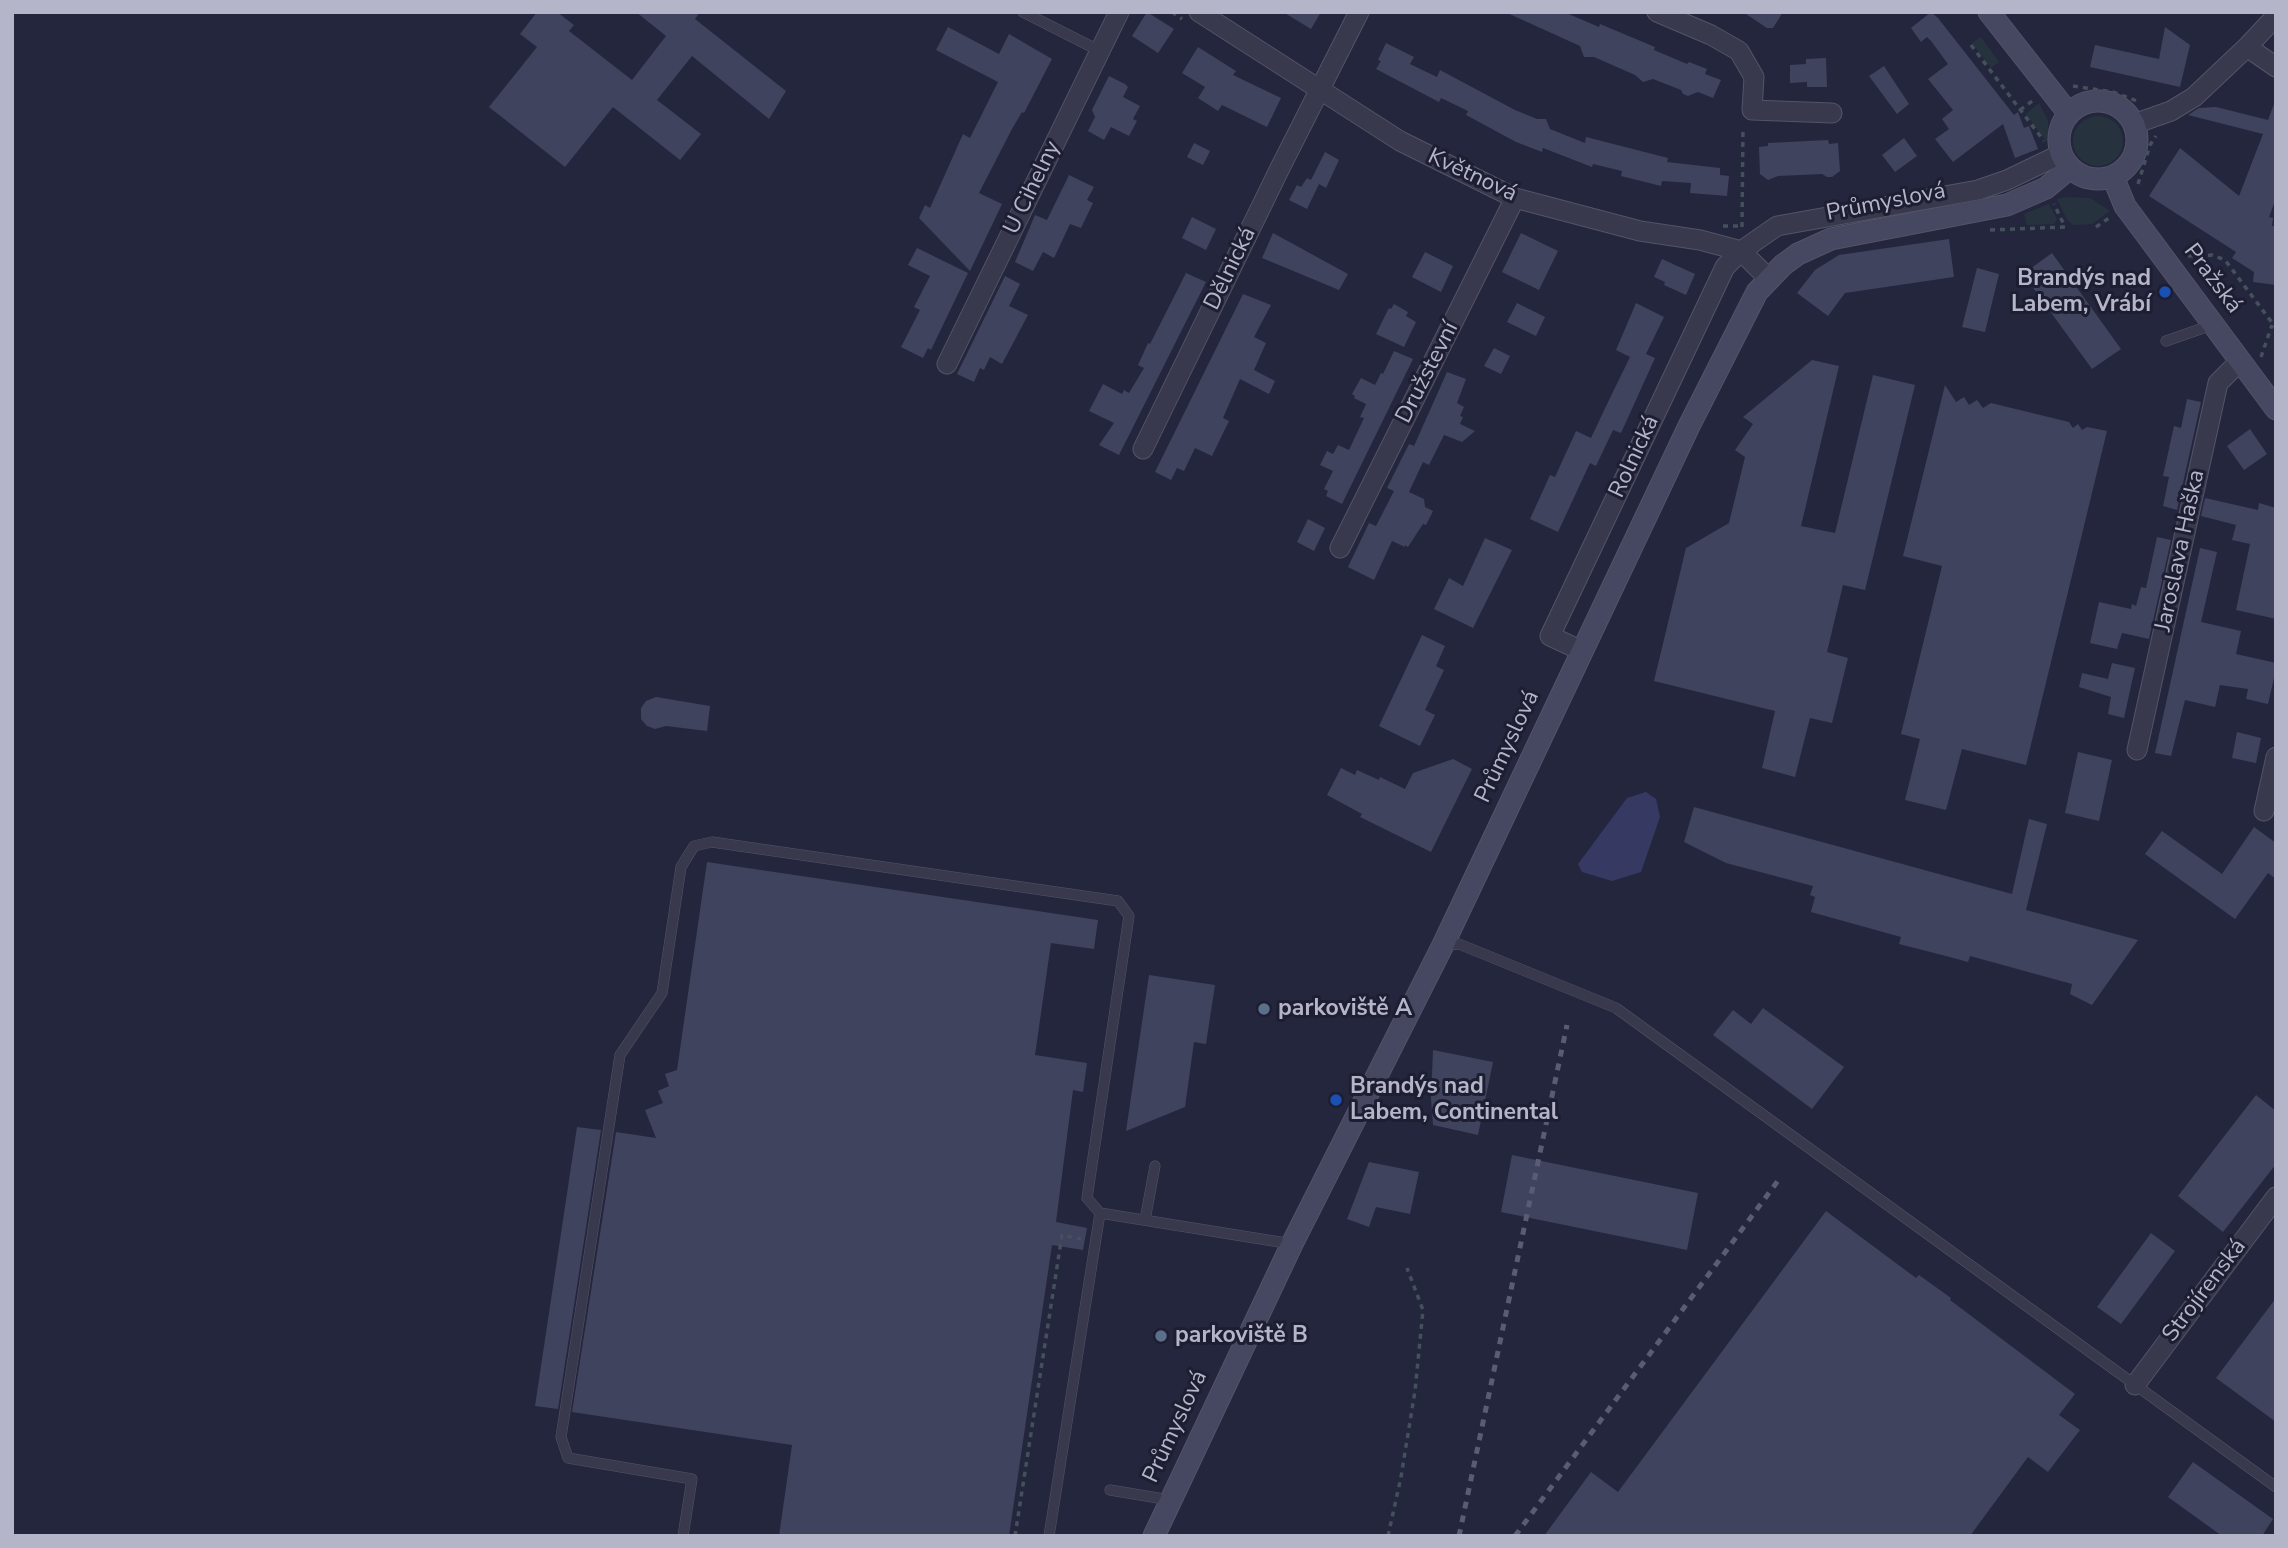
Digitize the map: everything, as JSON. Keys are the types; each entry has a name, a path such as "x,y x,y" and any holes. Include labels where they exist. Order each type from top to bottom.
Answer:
{"main road":[{"path":"1989,12 2069,114"},
{"path":"2100,101 2117,106 2134,124 2138,142 2136,151 2128,166 2113,177 2104,180 2086,178 2065,161 2059,145 2060,128 2069,114 2083,104 2100,101"},
{"name":"Průmyslová","path":"1154,1536 1292,1244 1443,945 1750,303 1769,279 1798,254 1830,239 2007,205 2046,188 2065,161"},
{"name":"Pražská","path":"2113,177 2125,206 2213,324 2248,359 2276,409"}],"street":[{"name":"U Cihelny","path":"947,364 1119,12"},
{"name":"Květnová","path":"1199,12 1400,141 1515,198 1640,231 1700,240 1741,251 1769,279"},
{"name":"Dělnická","path":"1143,449 1359,12"},
{"path":"1657,12 1712,35 1739,51 1754,78 1752,110 1832,113"},
{"path":"2134,124 2182,106 2247,47 2276,16"},
{"path":"2247,47 2276,67"},
{"path":"1741,251 1777,226 1978,190 2038,165 2065,161"},
{"name":"Družstevní","path":"1340,548 1515,198"},
{"name":"Rolnická","path":"1582,651 1550,636 1725,267 1741,251"},
{"name":"Jaroslava Haška","path":"2137,750 2218,383 2248,359"},
{"path":"2264,811 2276,757"},
{"name":"Strojírenská","path":"2135,1385 2276,1197"}],"lane":[{"path":"1023,12 1100,51"},
{"path":"2166,341 2213,324"},
{"path":"683,1536 692,1479 568,1458 561,1437 620,1055 662,993 681,867 694,846 712,842 1118,901 1129,916 1087,1198 1100,1213 1292,1244"},
{"path":"1443,945 1459,944 1616,1008 2276,1487"},
{"path":"1145,1220 1155,1166"},
{"path":"1049,1536 1100,1213"},
{"path":"1110,1490 1158,1498 1169,1503"}],"path":[{"path":"1970,45 2046,145 2043,159 2038,165"},
{"path":"2067,82 2081,88 2113,92 2142,103"},
{"path":"2020,110 2035,99"},
{"path":"1741,251 1743,125 1752,110"},
{"path":"2138,186 2150,145 2157,136"},
{"path":"1988,230 2065,227 2053,201"},
{"path":"2096,227 2116,213"},
{"path":"1721,226 1777,226"},
{"path":"2179,257 2212,255 2225,260 2276,328"},
{"path":"2248,359 2260,360 2272,323"},
{"path":"1015,1536 1062,1235 1095,1242"},
{"path":"1388,1536 1415,1391 1423,1310 1407,1268"}],"shaded area":[{"path":"1981,37 1999,62 1991,68 1972,43"},
{"path":"2039,103 2048,121 2049,145 2026,114"},
{"path":"2098,116 2116,123 2123,141 2116,159 2098,166 2080,159 2073,141 2080,123"},
{"path":"2090,198 2110,211 2092,224 2073,225 2067,220 2057,199"},
{"path":"2049,204 2057,219 2054,224 2027,225 2024,214"}],"water":[{"path":"1646,792 1656,799 1660,817 1641,872 1612,881 1582,872 1578,864 1627,798"}],"building":[{"path":"537,12 557,12 574,25 569,31 632,80 666,36 636,12 700,12 695,19 786,91 769,119 692,56 657,100 701,134 680,160 613,107 565,167 489,107 537,47 520,34"},
{"path":"1147,12 1174,29 1158,53 1132,36"},
{"path":"1283,12 1321,12 1311,29"},
{"path":"1505,12 1564,12 1655,47 1654,50 1687,64 1689,62 1707,69 1705,74 1721,80 1713,98 1698,92 1688,96 1681,90 1653,79 1643,82 1635,75 1594,57 1584,57 1580,46"},
{"path":"1743,12 1783,12 1773,28 1767,28"},
{"path":"1931,12 2014,115 2018,112 2024,128 2029,126 2038,149 2015,158 2003,124 1953,162 1935,139 1949,129 1942,119 1953,110 1928,79 1948,64 1927,37 1921,42 1911,28"},
{"path":"948,27 999,54 1009,34 1052,59 979,193 1002,204 970,271 919,218 925,205 930,208 963,134 970,138 998,82 936,50"},
{"path":"2165,27 2190,45 2180,87 2090,67 2095,45 2159,59"},
{"path":"1386,43 1414,57 1410,64 1437,77 1440,70 1515,110 1537,119 1546,119 1550,129 1585,143 1586,137 1668,158 1667,162 1720,168 1720,175 1729,176 1727,196 1690,193 1691,183 1662,181 1661,186 1621,176 1622,171 1593,164 1592,167 1543,148 1542,152 1516,142 1466,115 1468,111 1441,98 1439,102 1376,69"},
{"path":"1198,47 1236,71 1233,75 1281,98 1267,127 1222,105 1218,111 1198,98 1205,87 1182,73"},
{"path":"1826,58 1827,87 1807,87 1807,82 1790,83 1790,65 1806,64 1806,59"},
{"path":"1884,66 1909,104 1897,114 1869,76"},
{"path":"1109,76 1125,84 1128,87 1123,97 1140,106 1133,119 1137,121 1129,136 1111,127 1104,140 1088,131 1095,117 1092,110"},
{"path":"2274,104 2276,198 2269,217 2273,218 2272,226 2276,226 2276,285 2253,282 2254,272 2232,258 2236,252 2149,196 2180,148 2239,196 2263,134 2188,115 2199,108 2216,107 2268,120"},
{"path":"1904,138 1917,156 1895,172 1882,155"},
{"path":"1828,140 1829,144 1838,143 1840,171 1832,177 1822,174 1778,176 1768,180 1760,174 1759,147 1768,146 1768,143"},
{"path":"1194,143 1210,151 1203,165 1187,157"},
{"path":"1325,152 1339,160 1326,188 1319,184 1307,209 1289,200 1297,185 1301,187 1307,178 1311,180"},
{"path":"1069,175 1094,187 1087,200 1093,203 1081,228 1070,224 1054,258 1043,252 1033,271 1015,262 1035,215 1047,220"},
{"path":"1192,217 1216,229 1206,250 1182,238"},
{"path":"1273,233 1348,274 1339,290 1262,258"},
{"path":"1521,233 1558,251 1539,290 1502,272"},
{"path":"1949,239 1954,277 1845,293 1828,316 1797,293 1815,270 1839,255"},
{"path":"917,248 968,273 931,350 928,348 923,358 901,347 920,310 914,307 930,276 908,265"},
{"path":"1425,252 1453,266 1441,292 1412,277"},
{"path":"2052,253 2121,349 2092,369 2023,274"},
{"path":"1662,259 1695,274 1686,295 1654,277"},
{"path":"1977,268 1999,274 1985,332 1962,327"},
{"path":"1186,273 1206,282 1119,455 1099,445 1114,423 1089,411 1103,384 1122,394 1124,390 1129,393 1144,368 1138,365 1148,343 1150,344"},
{"path":"1005,276 1020,284 1009,306 1028,315 1002,364 990,357 984,370 980,368 974,382 957,374"},
{"path":"1243,294 1271,305 1254,337 1266,343 1254,370 1275,381 1269,394 1240,379 1223,418 1229,421 1212,456 1195,448 1184,471 1177,468 1171,480 1155,472"},
{"path":"1517,303 1545,317 1536,336 1507,322"},
{"path":"1636,303 1664,317 1646,354 1655,358 1621,433 1613,430 1596,466 1590,463 1558,532 1530,519 1550,475 1555,477 1576,431 1591,438 1630,357 1616,350"},
{"path":"1394,304 1408,312 1406,316 1416,322 1404,347 1376,334 1389,308"},
{"path":"1494,348 1510,356 1501,374 1484,366"},
{"path":"1394,351 1413,359 1342,504 1326,496 1328,491 1324,489 1333,471 1320,465 1327,451 1333,454 1338,445 1349,450 1364,418 1360,417 1366,404 1352,394 1361,378 1375,385"},
{"path":"1812,360 1839,366 1801,526 1835,533 1873,375 1915,385 1865,590 1843,585 1827,652 1848,658 1832,723 1810,718 1795,777 1762,768 1775,711 1654,681 1686,548 1729,523 1745,457 1735,450 1753,424 1743,417"},
{"path":"1447,372 1466,379 1457,403 1464,407 1460,424 1475,431 1462,442 1444,435 1429,465 1423,462 1409,492 1424,499 1425,507 1433,511 1426,525 1423,524 1408,547 1392,541 1374,580 1348,567 1369,523 1376,526 1394,491 1387,488 1409,444 1414,446"},
{"path":"1945,385 1956,402 1964,397 1969,405 1977,400 1983,408 1991,403 2069,422 2073,428 2078,424 2082,430 2087,427 2107,431 2026,765 1962,749 1946,810 1905,800 1920,739 1901,734 1942,566 1903,556"},
{"path":"2187,399 2201,402 2177,510 2163,506 2169,477 2163,476 2174,426 2181,428"},
{"path":"2250,429 2267,454 2244,470 2227,446"},
{"path":"2205,498 2258,510 2259,503 2276,508 2276,619 2236,610 2250,544 2232,540 2236,525 2201,516"},
{"path":"1308,519 1325,528 1314,551 1297,542"},
{"path":"2157,537 2171,540 2149,639 2122,633 2117,649 2090,643 2099,602 2131,609 2132,604 2136,606 2141,587 2146,588"},
{"path":"1485,538 1512,550 1473,628 1434,609 1449,578 1463,586"},
{"path":"2200,548 2217,552 2201,622 2241,631 2236,654 2276,663 2274,678 2268,704 2246,699 2248,689 2220,685 2215,707 2185,700 2171,756 2155,753"},
{"path":"1422,635 1445,646 1436,666 1444,670 1425,710 1435,715 1420,746 1379,726"},
{"path":"2112,663 2135,668 2124,718 2108,714 2111,697 2079,687 2082,673 2108,679"},
{"path":"656,697 710,706 707,731 666,726 655,729 647,726 641,719 641,708 646,701"},
{"path":"2237,732 2261,738 2256,763 2232,758"},
{"path":"2078,752 2112,760 2099,821 2065,813"},
{"path":"1453,759 1472,769 1431,852 1360,817 1362,814 1327,795 1341,768 1355,775 1357,770 1379,780 1380,777 1405,789 1413,773"},
{"path":"1694,807 2012,894 2029,819 2047,824 2026,910 2138,940 2092,1005 2070,994 2072,984 1970,956 1968,962 1899,944 1901,937 1811,912 1815,897 1810,895 1813,886 1726,863 1684,842"},
{"path":"2254,827 2276,843 2276,879 2268,873 2235,919 2145,854 2162,831 2222,874"},
{"path":"707,862 1098,920 1094,949 1051,943 1035,1055 1087,1063 1083,1092 1073,1090 1056,1222 1087,1228 1083,1250 1052,1245 1009,1536 779,1536 792,1445 572,1412 616,1132 656,1138 645,1110 663,1103 658,1091 669,1086 665,1074 677,1070"},
{"path":"1149,975 1215,985 1206,1044 1194,1042 1185,1107 1126,1131"},
{"path":"1763,1008 1844,1067 1812,1109 1713,1035 1733,1010 1751,1024"},
{"path":"1433,1050 1493,1062 1478,1135 1433,1125"},
{"path":"2256,1095 2276,1111 2276,1164 2223,1232 2178,1196"},
{"path":"577,1127 601,1130 558,1409 535,1406"},
{"path":"1512,1155 1698,1193 1687,1250 1501,1212"},
{"path":"1369,1162 1419,1172 1410,1214 1376,1207 1369,1227 1347,1219"},
{"path":"1826,1211 1916,1278 1919,1275 1951,1298 1950,1300 2075,1394 2059,1415 2080,1430 2048,1472 2028,1457 1970,1536 1544,1536 1591,1472 1618,1492"},
{"path":"2151,1233 2175,1251 2121,1324 2097,1307"},
{"path":"2276,1298 2276,1422 2216,1378"},
{"path":"2193,1462 2273,1519 2262,1536 2222,1536 2168,1497"}],"railway":[{"path":"1459,1536 1567,1025"},
{"path":"1515,1536 1780,1178"}],"place":[{"name":"Brandýs nad Labem, Vrábí","path":"2165,292"},
{"name":"parkoviště A","path":"1264,1009"},
{"name":"Brandýs nad Labem, Continental","path":"1336,1100"},
{"name":"parkoviště B","path":"1161,1336"}]}
